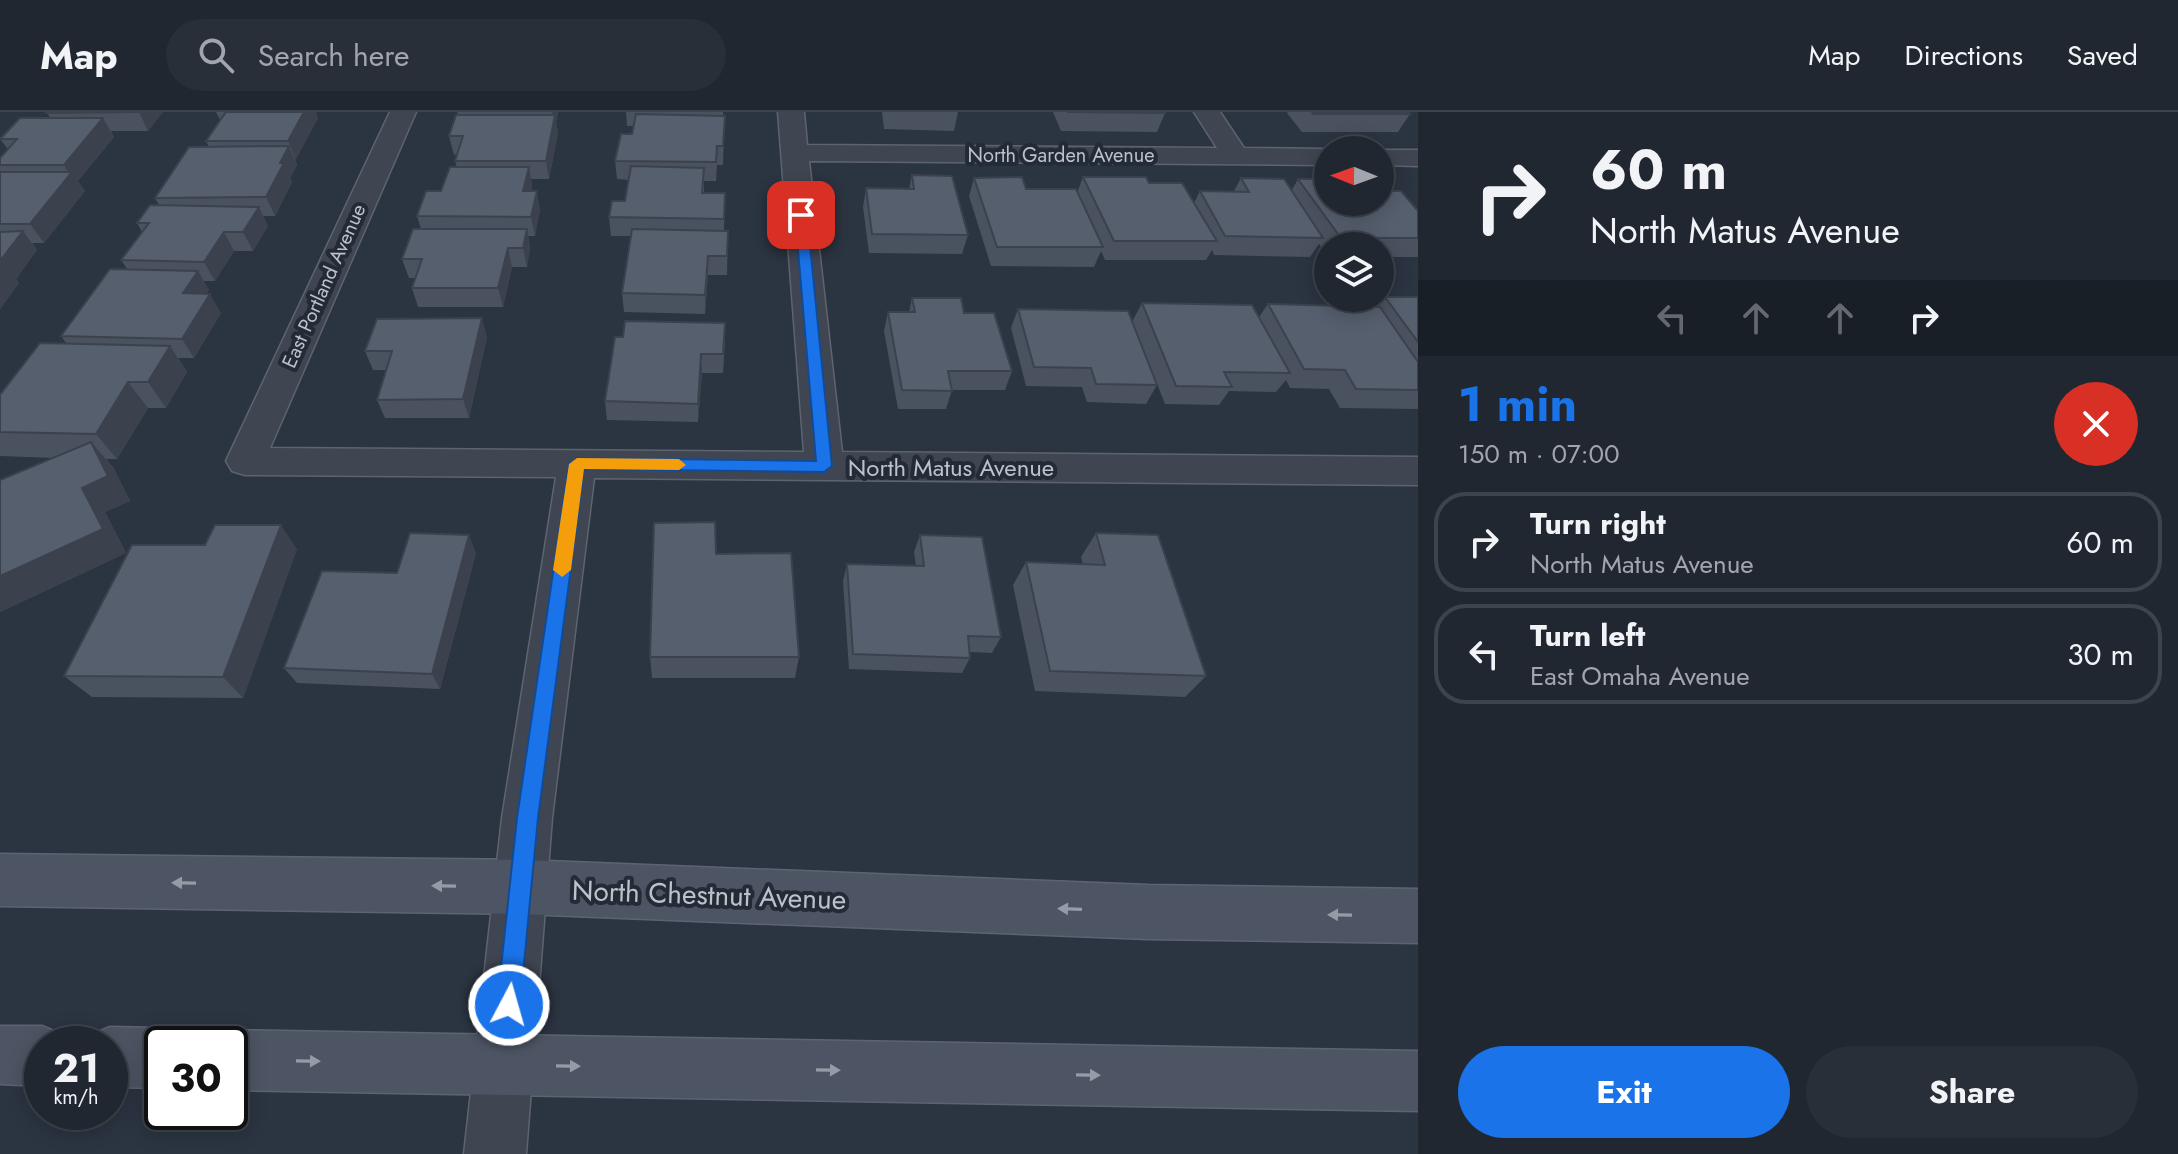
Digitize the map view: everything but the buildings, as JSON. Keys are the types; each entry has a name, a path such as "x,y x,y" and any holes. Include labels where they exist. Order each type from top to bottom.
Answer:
{"main road":[{"name":"North Chestnut Avenue","path":"0,880 522,887 1148,912 1418,916"},
{"path":"0,1055 24,1056"},
{"path":"248,1060 1418,1081"}],"street":[{"name":"East Portland Avenue","path":"245,461 403,112"},
{"path":"791,112 824,466"},
{"path":"1207,112 1236,156"},
{"name":"North Garden Avenue","path":"795,153 1314,157"},
{"path":"1394,157 1418,158"},
{"name":"North Matus Avenue","path":"245,461 1418,471"},
{"path":"495,1154 529,803 577,464"}],"slow traffic":[{"path":"562,570 577,464 679,465"}],"route":[{"path":"509,1005 527,818 577,464 824,466 801,215"}]}
